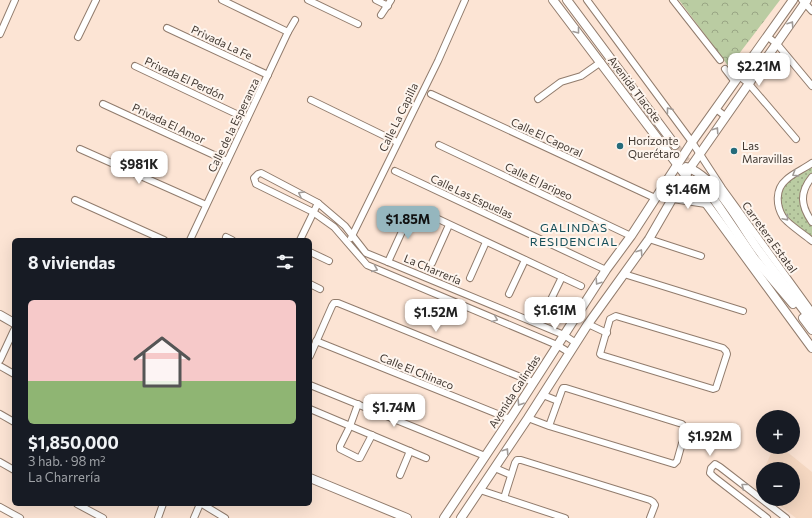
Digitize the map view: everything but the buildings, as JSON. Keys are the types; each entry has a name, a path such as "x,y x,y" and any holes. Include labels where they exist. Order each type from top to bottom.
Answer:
{"street":[{"path":"0,34 15,0"},
{"path":"78,37 96,0"},
{"path":"222,0 288,32"},
{"path":"308,0 358,24"},
{"path":"376,0 390,3 381,15"},
{"name":"Calle La Capilla","path":"348,242 353,235 397,142 438,61 465,0"},
{"name":"Avenida Tlacote","path":"553,0 686,176 812,348"},
{"name":"Avenida Tlacote","path":"567,0 675,145"},
{"name":"Carretera Estatal","path":"587,0 700,153 722,188 812,312"},
{"path":"674,0 720,60"},
{"name":"Avenida Galindas","path":"444,518 677,164 793,0"},
{"path":"461,518 528,418 588,324 648,238 690,168 725,116 778,44 805,1 812,11"},
{"name":"Calle de la Esperanza","path":"191,238 295,20"},
{"name":"Privada La Fe","path":"168,28 268,75"},
{"path":"768,37 778,44 812,86"},
{"path":"538,99 561,82 581,76 601,62"},
{"name":"Privada El Perdón","path":"135,66 247,119"},
{"path":"725,69 737,79 749,84 796,138"},
{"name":"Calle El Caporal","path":"431,94 655,198"},
{"path":"311,100 397,142"},
{"name":"Privada El Amor","path":"103,104 227,161"},
{"path":"716,109 725,116"},
{"name":"Calle El Jaripeo","path":"439,145 631,236"},
{"path":"80,149 206,205"},
{"path":"812,163 785,180 780,186 778,196 779,208 784,218 812,241"},
{"path":"677,164 690,168 704,177 718,191 757,248 812,321"},
{"name":"Calle Las Espuelas","path":"395,171 606,270"},
{"name":"La Charrería","path":"313,212 256,184 254,178 261,173 318,203 332,214 353,235 366,253 539,324 564,335 576,343"},
{"path":"812,177 805,187 803,200 805,213 812,222"},
{"path":"711,195 812,340"},
{"path":"673,198 706,203"},
{"path":"75,200 160,238"},
{"path":"301,238 318,203"},
{"path":"388,262 410,214 413,210 419,210 581,286"},
{"path":"313,212 334,227 367,265 557,345 570,353"},
{"path":"432,263 449,225"},
{"path":"648,238 701,256"},
{"path":"470,278 486,242"},
{"path":"312,253 329,261"},
{"path":"754,258 793,304 812,330"},
{"path":"509,294 525,260"},
{"path":"624,274 743,311"},
{"path":"539,324 562,277"},
{"path":"312,285 320,289"},
{"path":"312,351 334,303 338,303 533,382"},
{"path":"0,315 12,322"},
{"path":"616,316 723,348 727,354 718,384 713,389 601,356 600,354 606,332 610,319 616,316"},
{"path":"588,324 606,332"},
{"path":"0,360 12,334"},
{"name":"Calle El Chinaco","path":"316,341 510,419"},
{"path":"0,366 12,373"},
{"path":"312,386 485,456"},
{"path":"528,418 549,426 670,464 674,464 677,461 686,429 682,424 566,388 563,388 562,390 549,426"},
{"path":"543,395 558,401"},
{"path":"358,404 340,449 358,458 362,456 372,435"},
{"path":"312,412 426,458"},
{"path":"0,414 12,421"},
{"path":"400,475 410,451"},
{"path":"504,498 515,463 517,460 521,460 650,500 655,505 650,518"},
{"path":"0,462 12,469"},
{"path":"756,495 720,467 714,464 711,468 710,473 714,477 767,518"},
{"path":"495,468 511,475"},
{"path":"312,479 407,518"},
{"path":"480,490 565,518"},
{"path":"81,506 103,518"},
{"path":"158,518 162,506"},
{"path":"194,518 200,506"},
{"path":"204,506 225,518"},
{"path":"770,506 786,518"},
{"path":"0,507 20,518"}],"shaded area":[{"path":"771,454 790,454 800,462 767,462"},
{"path":"800,462 812,472 812,518 796,518 780,506 800,506"}],"green space":[{"path":"679,0 780,0 729,67"},
{"path":"812,163 812,177 803,200 812,222 812,241 784,218 779,208 780,186"}],"tunnel":[{"path":"675,145 711,195"}],"place":[{"name":"Horizonte Querétaro","path":"620,146"},
{"name":"Las Maravillas","path":"734,151"}],"district":[{"name":"GALINDAS RESIDENCIAL","path":"574,234"}]}
